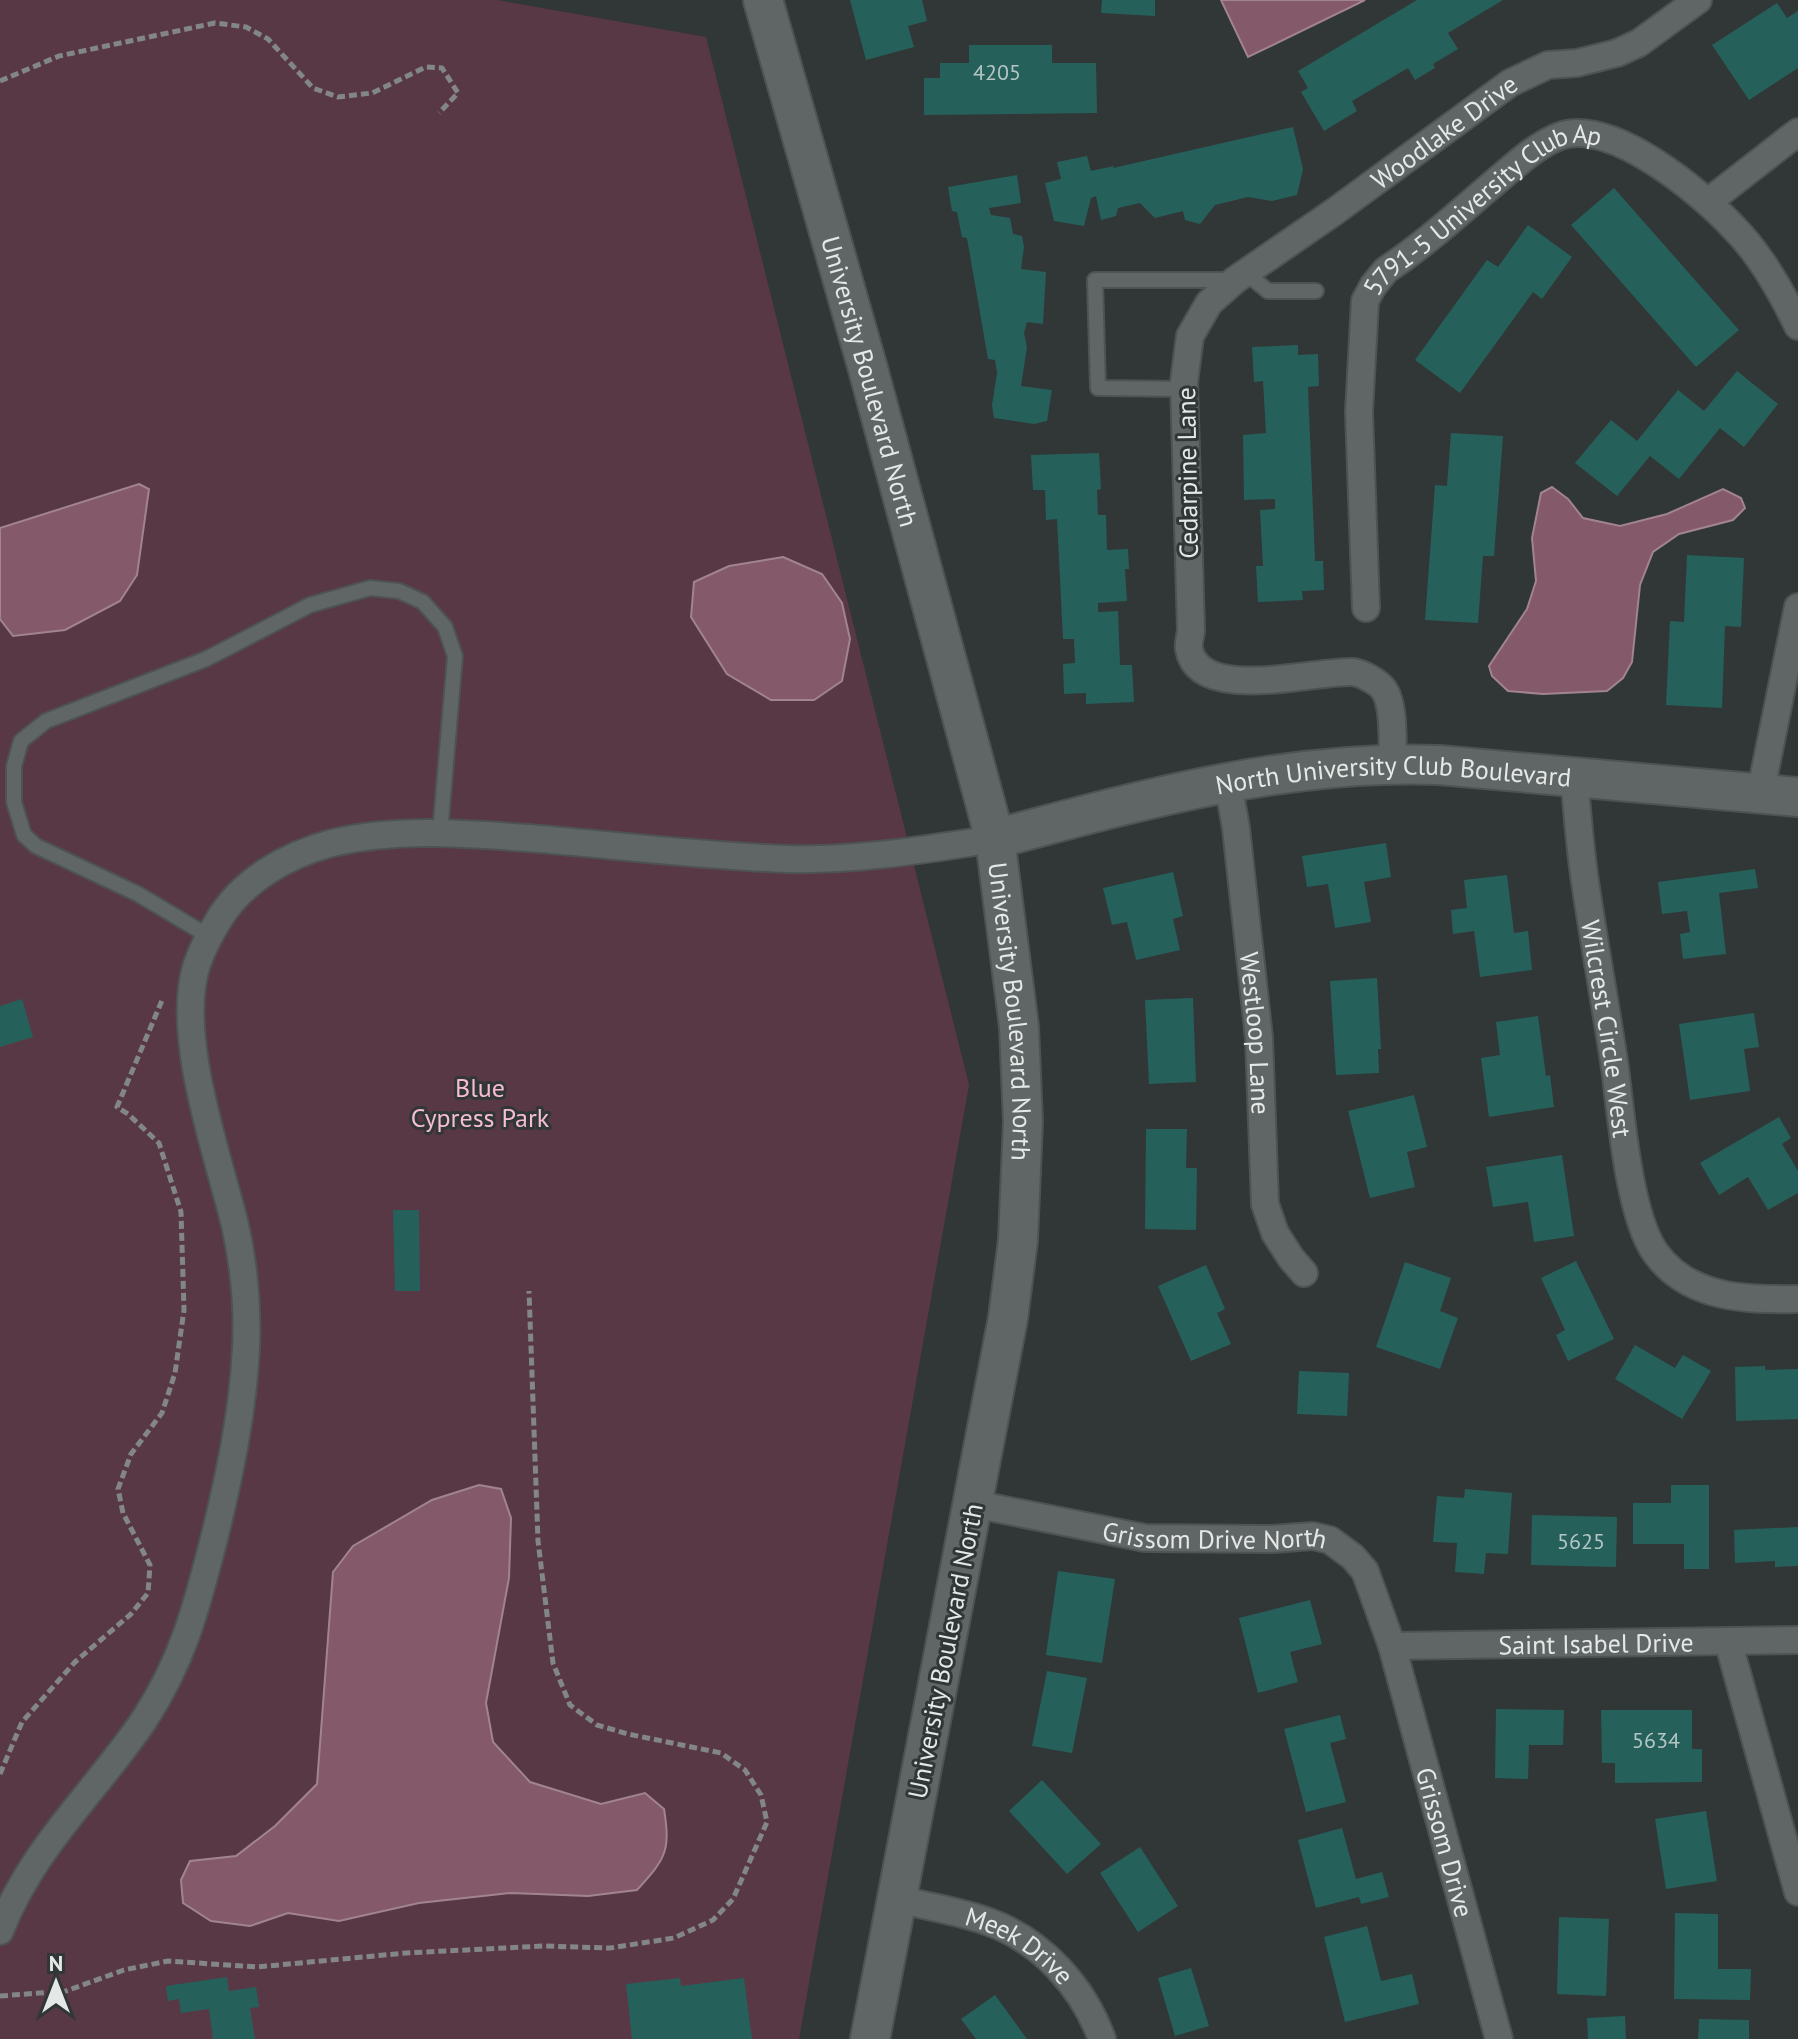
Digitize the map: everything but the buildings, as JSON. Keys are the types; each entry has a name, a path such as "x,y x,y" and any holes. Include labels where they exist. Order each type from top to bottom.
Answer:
{"street":[{"name":"University Boulevard North","path":"763,0 872,384 995,839 1019,1027 1023,1122 1018,1240 1008,1318 870,2039"},
{"name":"Woodlake Drive","path":"1209,303 1240,277 1510,83 1548,65 1577,63 1617,53 1639,43 1698,0"},
{"name":"5791-5 University Club Ap","path":"1366,608 1359,412 1365,301 1386,270 1531,152 1562,135 1585,132 1603,135 1629,146 1708,202 1737,230 1798,326"},
{"path":"1708,202 1798,132"},
{"name":"Cedarpine Lane","path":"1209,303 1190,336 1184,389 1191,631 1188,649 1207,675 1234,680 1356,672 1383,688 1389,702 1393,763"},
{"path":"1760,795 1787,716 1798,607"},
{"name":"North University Club Boulevard","path":"995,839 1105,810 1228,783 1305,769 1393,763 1798,797"},
{"name":"Wilcrest Circle West","path":"1574,779 1585,885 1631,1183 1646,1237 1656,1254 1670,1268 1692,1284 1723,1297 1798,1299"},
{"name":"Westloop Lane","path":"1228,783 1236,828 1259,1038 1265,1204 1275,1233 1304,1273"},
{"path":"0,1931 10,1906 40,1854 142,1722 173,1671 190,1631 222,1507 244,1392 247,1319 244,1274 235,1227 211,1140 194,1043 192,1004 196,966 231,900 260,875 295,855 381,834 440,833 799,859 841,859 995,839"},
{"name":"Grissom Drive North","path":"974,1504 1145,1538 1272,1539 1313,1536 1330,1540 1353,1557 1365,1571 1392,1646"},
{"name":"Saint Isabel Drive","path":"1392,1646 1798,1640"},
{"path":"1728,1641 1798,1892"},
{"name":"Grissom Drive","path":"1392,1646 1499,2039"},
{"name":"Meek Drive","path":"898,1899 990,1922 1029,1944 1061,1971 1083,1996 1102,2039"}],"lane":[{"path":"1184,389 1098,388 1095,280 1240,277 1268,291 1316,291"},
{"path":"210,937 138,894 36,846 24,835 14,802 14,766 21,741 46,721 206,659 310,605 370,588 399,591 423,602 445,627 455,656 440,833"}],"path":[{"path":"0,81 59,56 215,23 246,27 268,39 292,69 313,88 338,97 372,93 426,67 442,68 458,93 439,113"},
{"path":"0,1774 22,1722 75,1662 131,1614 148,1593 150,1565 123,1513 118,1489 131,1454 162,1413 175,1373 184,1310 181,1212 159,1143 117,1107 164,996"},
{"path":"0,1996 66,1991 124,1970 168,1961 257,1967 406,1953 544,1946 610,1948 674,1938 713,1920 733,1899 767,1822 761,1795 745,1770 721,1753 597,1725 570,1705 553,1663 538,1541 529,1291"}],"green space":[{"name":"Blue Cypress Park","path":"0,0 497,0 706,37 969,1085 799,2039 0,2039"}],"shaded area":[{"path":"1221,0 1365,0 1248,57"},
{"path":"139,484 149,489 137,575 120,601 65,630 13,636 0,619 0,528"},
{"path":"1552,487 1568,499 1583,518 1620,526 1667,514 1723,489 1741,498 1745,508 1733,520 1679,534 1653,552 1640,585 1632,662 1623,678 1607,691 1543,694 1508,691 1492,676 1489,666 1527,609 1536,581 1532,538 1541,493"},
{"path":"783,557 822,574 842,603 850,639 842,681 814,700 771,700 727,674 691,617 694,582 729,566"},
{"path":"479,1485 501,1489 511,1518 509,1578 486,1703 493,1742 530,1782 601,1804 645,1793 664,1809 667,1835 660,1862 637,1890 588,1896 511,1893 419,1903 339,1921 288,1913 250,1926 211,1921 183,1903 181,1880 190,1861 236,1856 275,1826 317,1784 333,1572 353,1546 432,1500"}]}
